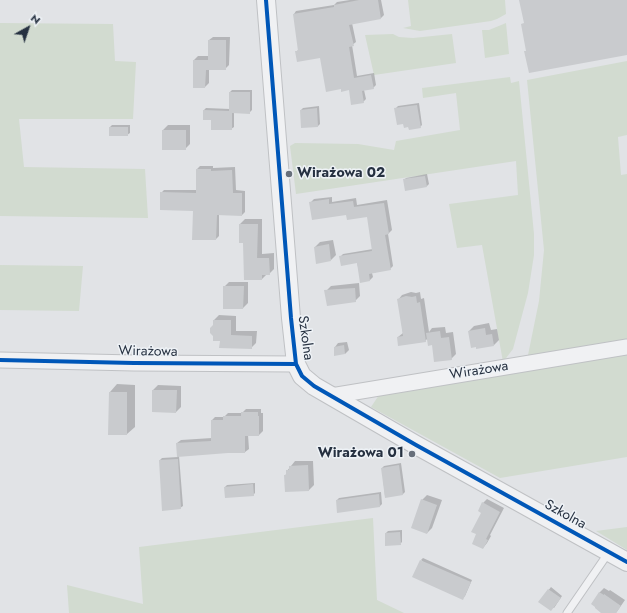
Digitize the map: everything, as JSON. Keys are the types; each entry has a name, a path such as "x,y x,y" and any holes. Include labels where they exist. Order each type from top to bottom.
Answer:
{"street":[{"name":"Szkolna","path":"266,0 290,318 296,364 302,376 314,386 416,445 627,562"},
{"name":"Wirażowa","path":"331,396 627,347"},
{"name":"Wirażowa","path":"0,360 296,364"}],"lane":[{"path":"567,613 609,552"}],"shaded area":[{"path":"408,0 505,0 506,14 491,21 420,31 403,28 411,26"},
{"path":"0,23 113,24 115,61 136,62 133,119 19,119 24,167 145,169 148,218 0,216"},
{"path":"506,23 509,54 485,58 482,30 489,30"},
{"path":"393,34 399,37 413,38 452,34 456,63 374,75 365,35"},
{"path":"627,61 627,135 618,137 621,175 627,174 627,341 533,357 528,355 539,301 544,250 527,80"},
{"path":"510,77 511,83 519,81 534,234 534,255 528,293 513,349 503,362 482,245 457,248 449,204 518,195 516,161 296,194 290,146 295,143 358,144 394,150 396,141 460,130 456,93 423,98 422,88"},
{"path":"0,265 83,266 79,311 0,310"},
{"path":"627,352 627,457 500,478 371,407 381,392"},
{"path":"373,518 377,600 404,613 69,613 67,585 143,604 139,547"},
{"path":"627,527 627,550 596,531"}],"building":[{"path":"359,0 378,0 381,19 349,25 354,46 349,47 354,78 371,75 374,89 362,91 364,103 351,105 349,90 341,92 341,89 326,92 320,58 297,62 295,51 298,51 293,14 334,7 334,5"},
{"path":"519,0 627,0 627,55 529,73 524,51 526,51 521,24 524,23"},
{"path":"208,40 226,40 226,70 206,70 205,88 193,88 193,60 208,60"},
{"path":"229,92 250,92 250,114 232,113 232,130 211,130 211,120 203,120 203,110 229,111"},
{"path":"417,105 421,128 409,130 408,127 404,128 403,124 397,125 394,108"},
{"path":"317,108 318,127 301,128 300,110"},
{"path":"109,127 128,127 128,136 109,136"},
{"path":"162,130 186,130 186,150 162,150"},
{"path":"196,169 211,169 211,171 232,170 233,193 242,193 242,216 217,215 216,240 192,240 193,211 160,210 160,192 196,193"},
{"path":"425,176 427,187 405,191 403,179"},
{"path":"329,199 329,204 353,201 354,207 384,203 389,234 385,235 391,270 369,274 370,281 360,283 357,263 341,266 339,256 372,251 367,217 347,220 346,215 312,220 309,202"},
{"path":"239,224 258,224 257,258 269,258 270,275 262,275 262,280 244,280 243,243 239,243"},
{"path":"329,244 331,261 316,264 314,247"},
{"path":"223,286 244,286 243,309 223,309"},
{"path":"355,288 356,302 327,306 324,290"},
{"path":"406,296 416,296 417,303 420,302 426,342 398,346 397,337 403,336 397,299"},
{"path":"213,320 231,320 231,335 252,336 252,349 219,348 220,341 213,341 213,336 210,333"},
{"path":"485,328 486,335 492,334 494,346 476,349 476,347 471,348 468,331"},
{"path":"440,331 441,338 449,337 452,360 434,362 432,345 428,346 426,333"},
{"path":"344,345 345,354 334,356 334,347"},
{"path":"152,390 177,390 176,413 152,412"},
{"path":"109,392 127,392 127,435 108,435"},
{"path":"241,412 258,412 259,416 259,436 245,436 245,453 177,457 176,443 211,441 211,420 223,420 223,416 241,416"},
{"path":"178,459 181,509 162,511 159,460"},
{"path":"308,465 309,491 285,492 284,475 286,475 286,470 289,470 289,466"},
{"path":"399,465 403,495 385,498 381,468"},
{"path":"253,484 254,496 225,498 224,487"},
{"path":"379,494 380,507 337,513 336,500"},
{"path":"421,499 437,505 427,534 411,528"},
{"path":"482,502 500,512 486,539 488,540 483,549 472,544 476,534 471,532 481,513 478,511"},
{"path":"400,532 401,545 385,546 385,533"},
{"path":"420,560 471,582 463,600 412,577"},
{"path":"548,589 561,598 551,611 538,602"},
{"path":"599,592 621,606 616,613 601,613 591,604"}],"cycle path":[{"path":"266,0 291,318 296,364 302,376 314,386 416,445 627,562"},
{"path":"0,360 296,364"}],"place":[{"name":"Wirażowa 02","path":"289,174"},
{"name":"Wirażowa 01","path":"412,454"}]}
